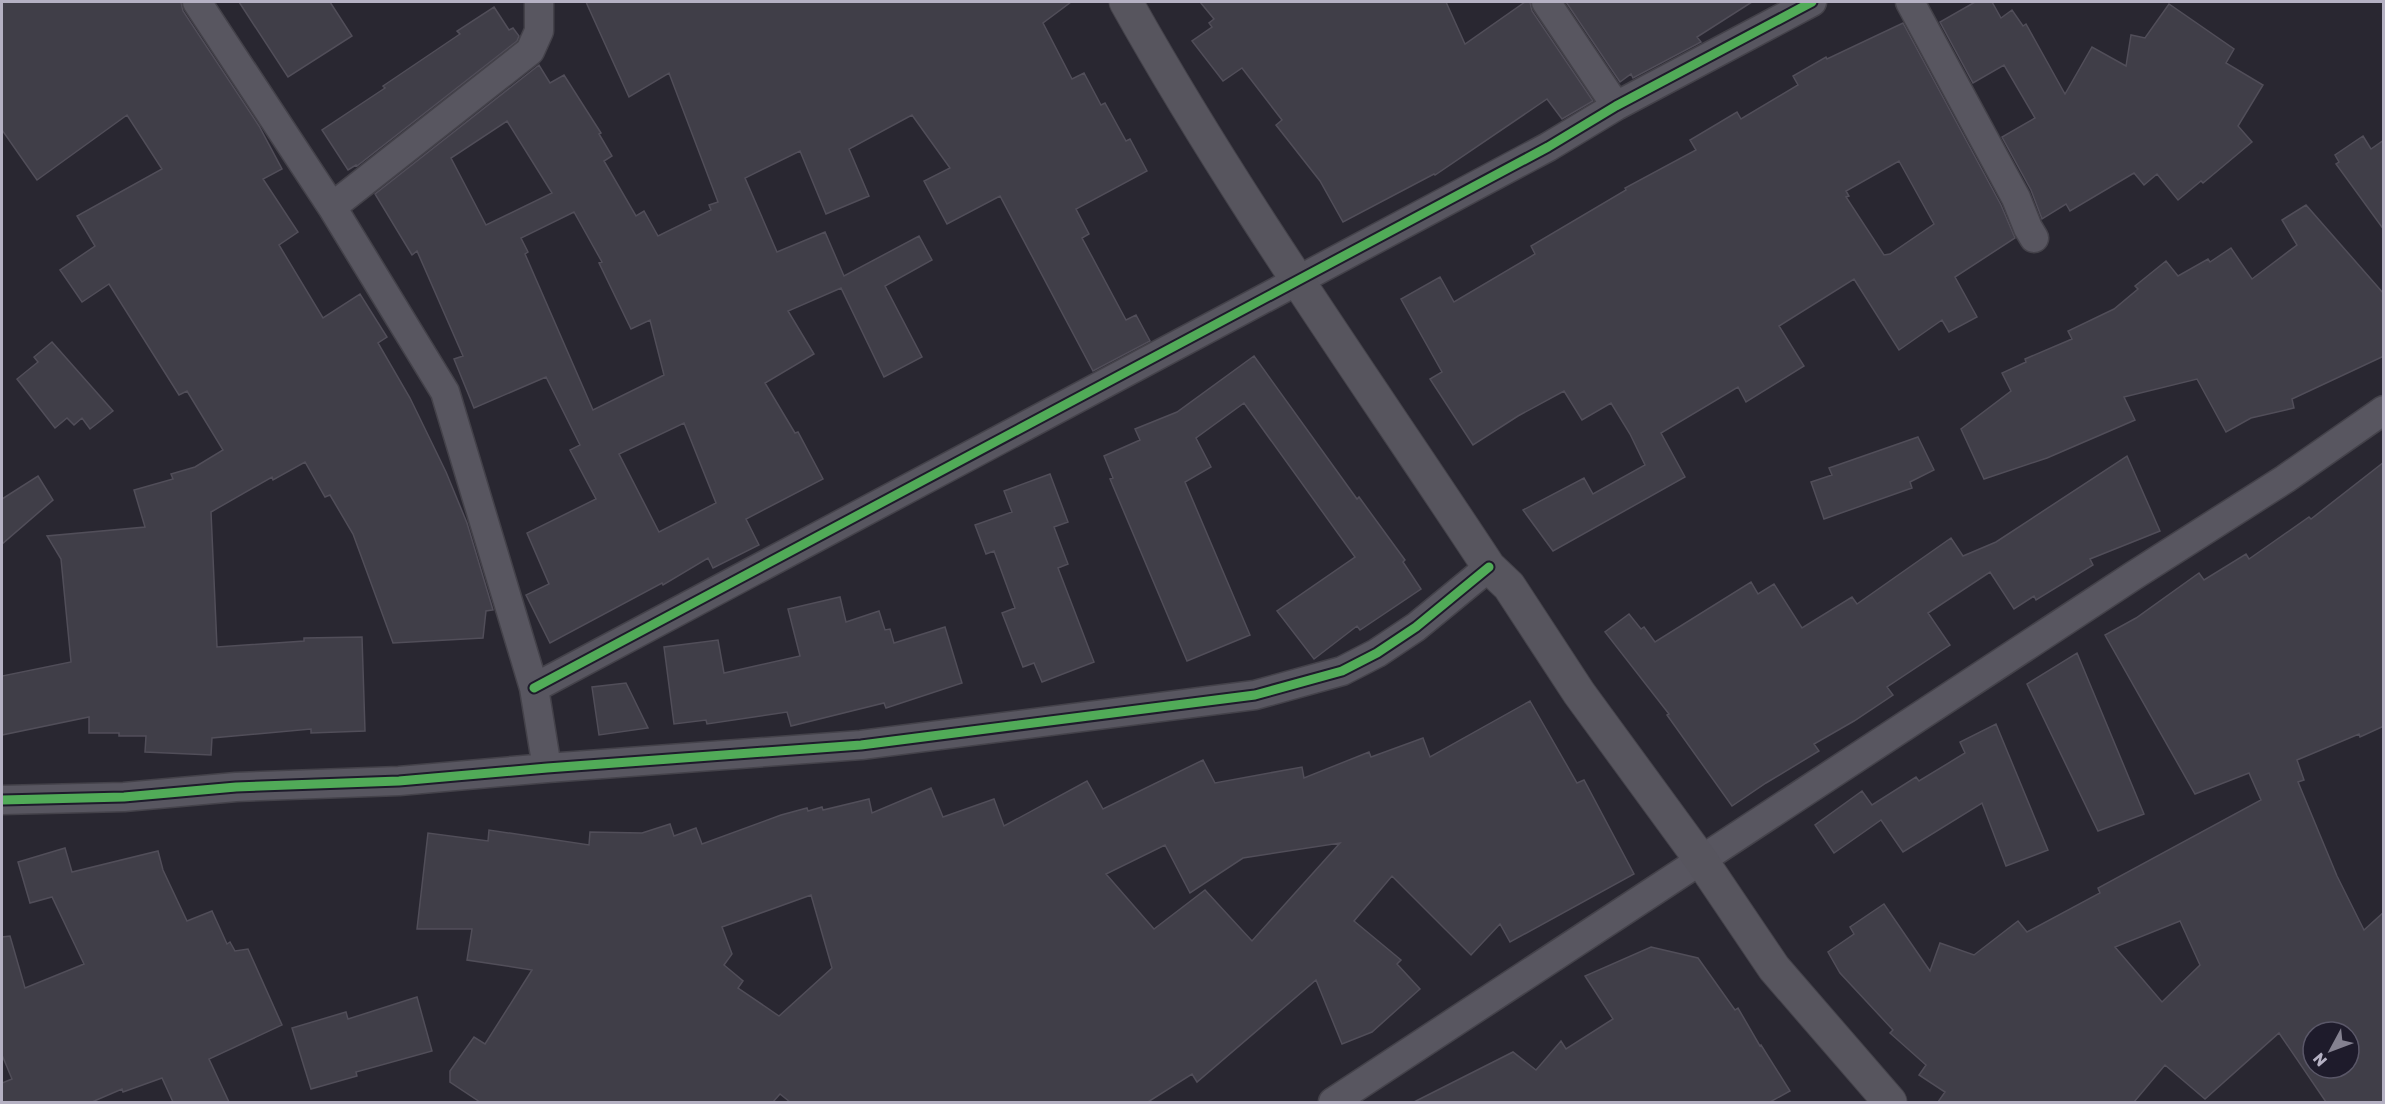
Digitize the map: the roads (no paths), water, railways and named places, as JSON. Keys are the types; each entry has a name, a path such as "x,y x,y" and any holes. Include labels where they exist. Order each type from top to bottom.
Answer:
{"street":[{"path":"197,2 332,207 445,392 534,688 547,768"},
{"path":"332,207 530,51 539,31 539,2"},
{"path":"1126,2 1171,82 1298,280 1489,567 1509,586 1579,693 1701,860 1774,968 1890,1102"},
{"path":"1546,2 1616,106"},
{"path":"534,688 1548,147 1616,106 1812,2"},
{"path":"1910,2 2016,198 2034,238"},
{"path":"1339,1101 1701,860 2285,479 2384,410"},
{"path":"2,800 124,798 236,787 399,781 861,745 1255,695 1342,671 1377,653 1416,627 1489,567"}]}
